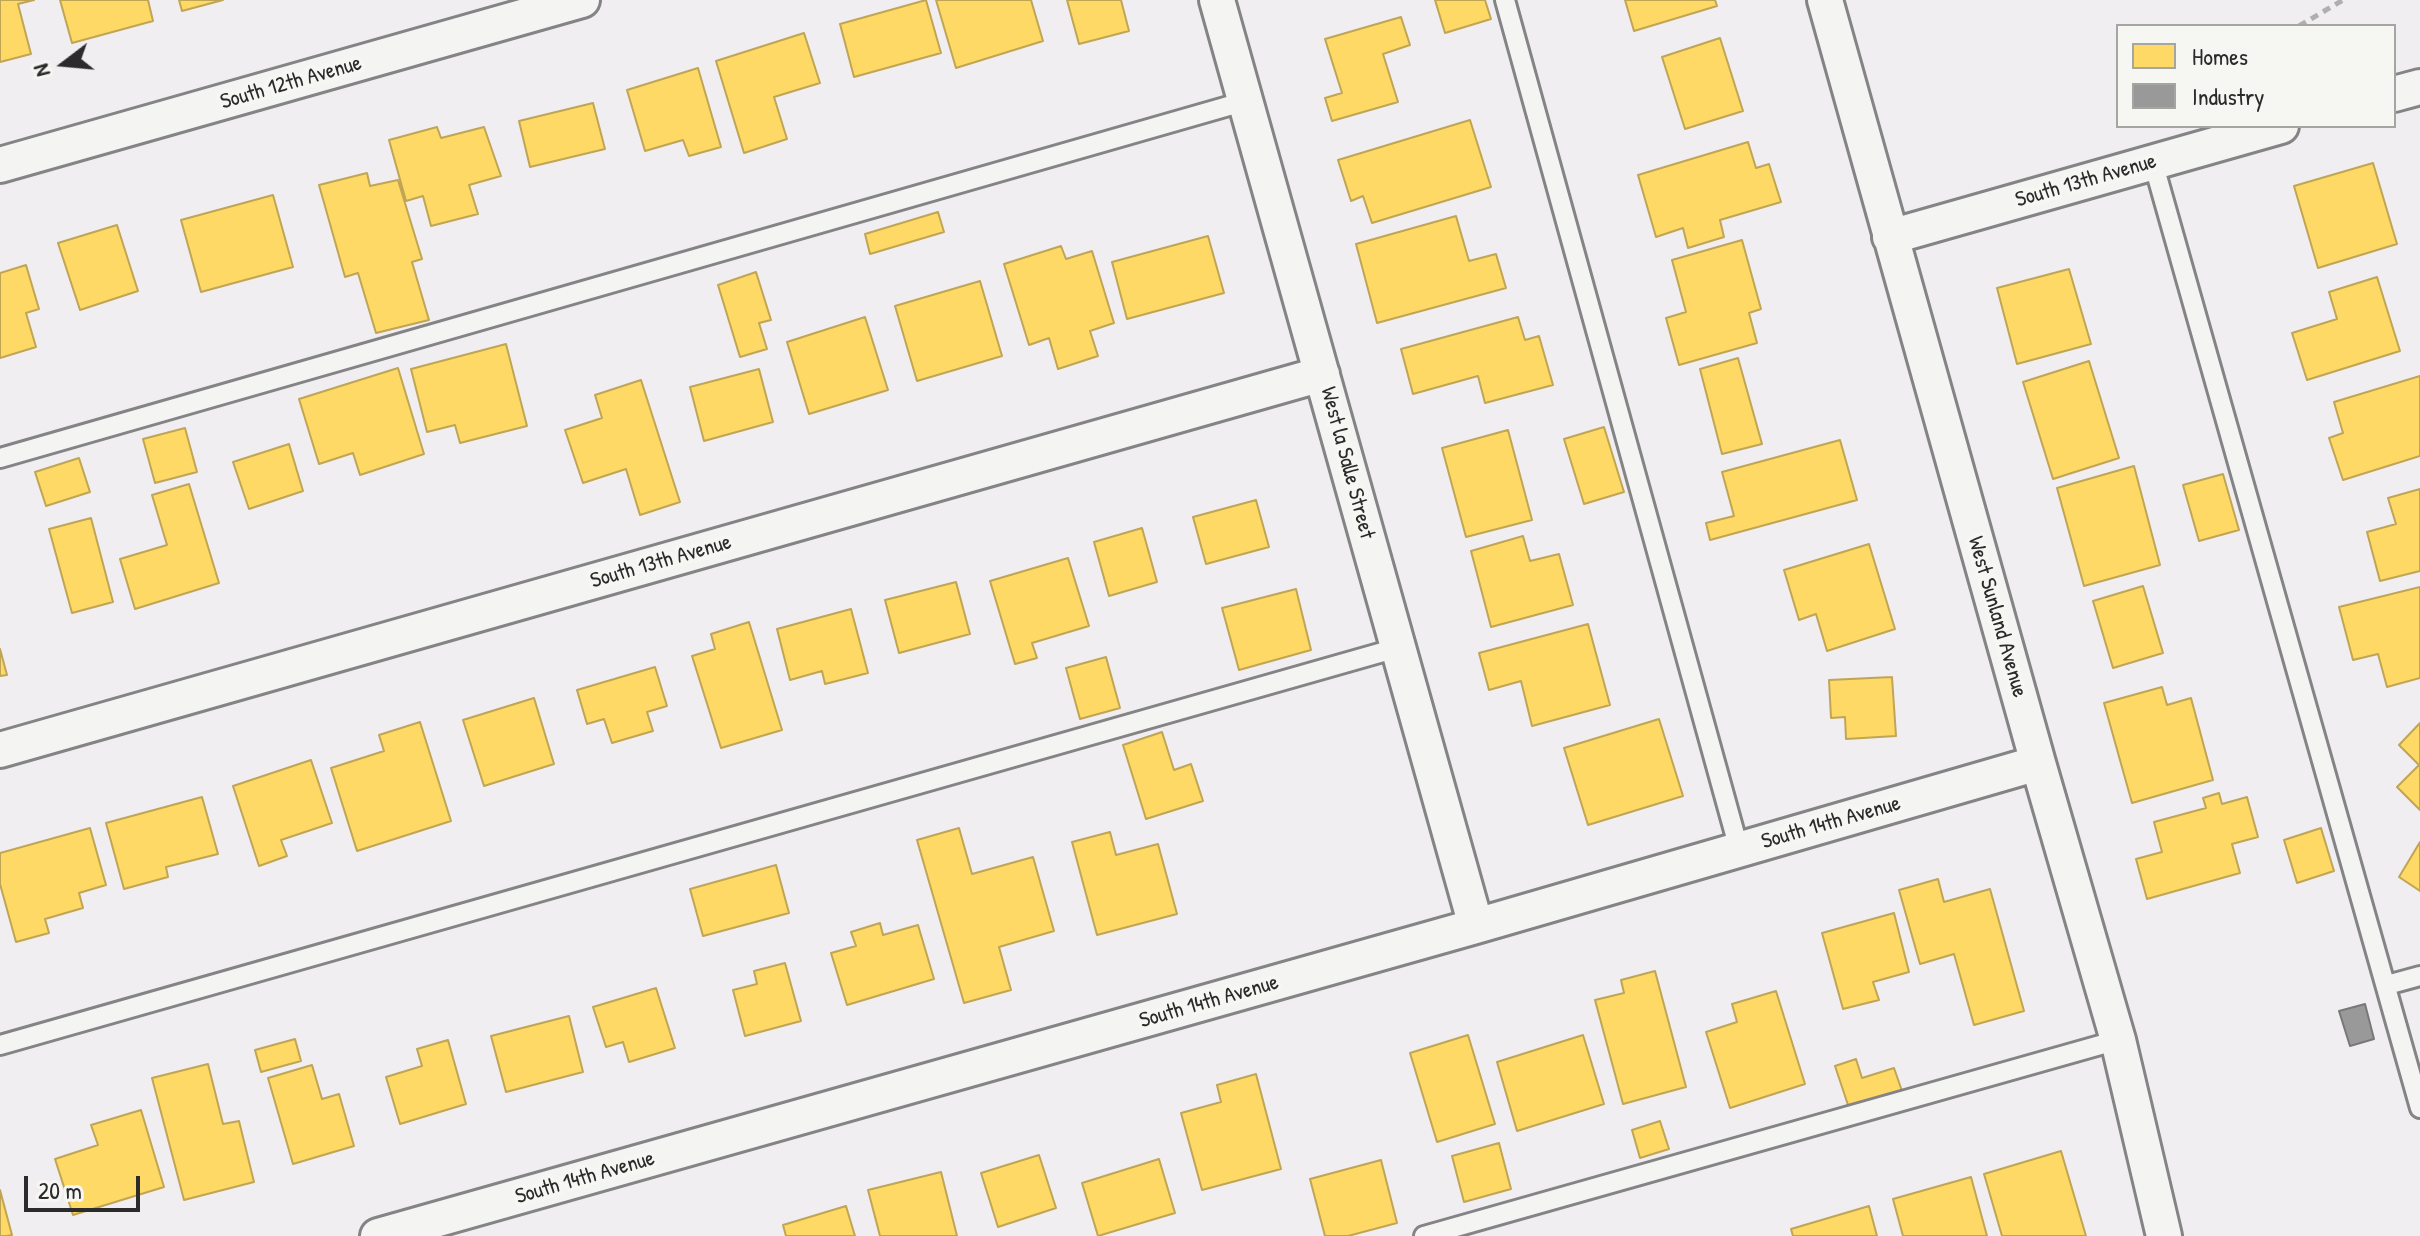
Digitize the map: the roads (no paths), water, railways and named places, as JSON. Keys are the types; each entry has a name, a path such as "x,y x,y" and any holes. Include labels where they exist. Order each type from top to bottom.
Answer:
{"street":[{"name":"South 12th Avenue","path":"0,165 582,0"},
{"name":"West la Salle Street","path":"1217,0 1476,926"},
{"name":"West Sunland Avenue","path":"1825,0 2118,1040 2164,1236"},
{"path":"2396,93 2420,87"},
{"name":"South 13th Avenue","path":"1890,237 2274,128"},
{"name":"South 13th Avenue","path":"0,750 1322,374"},
{"name":"South 14th Avenue","path":"378,1236 1476,926 2038,763"}],"lane":[{"path":"1505,0 1739,849"},
{"path":"0,458 1246,101"},
{"path":"2153,162 2420,1108"},
{"path":"0,1045 1397,648"},
{"path":"2387,985 2420,976"},
{"path":"1424,1236 2118,1040"}]}
